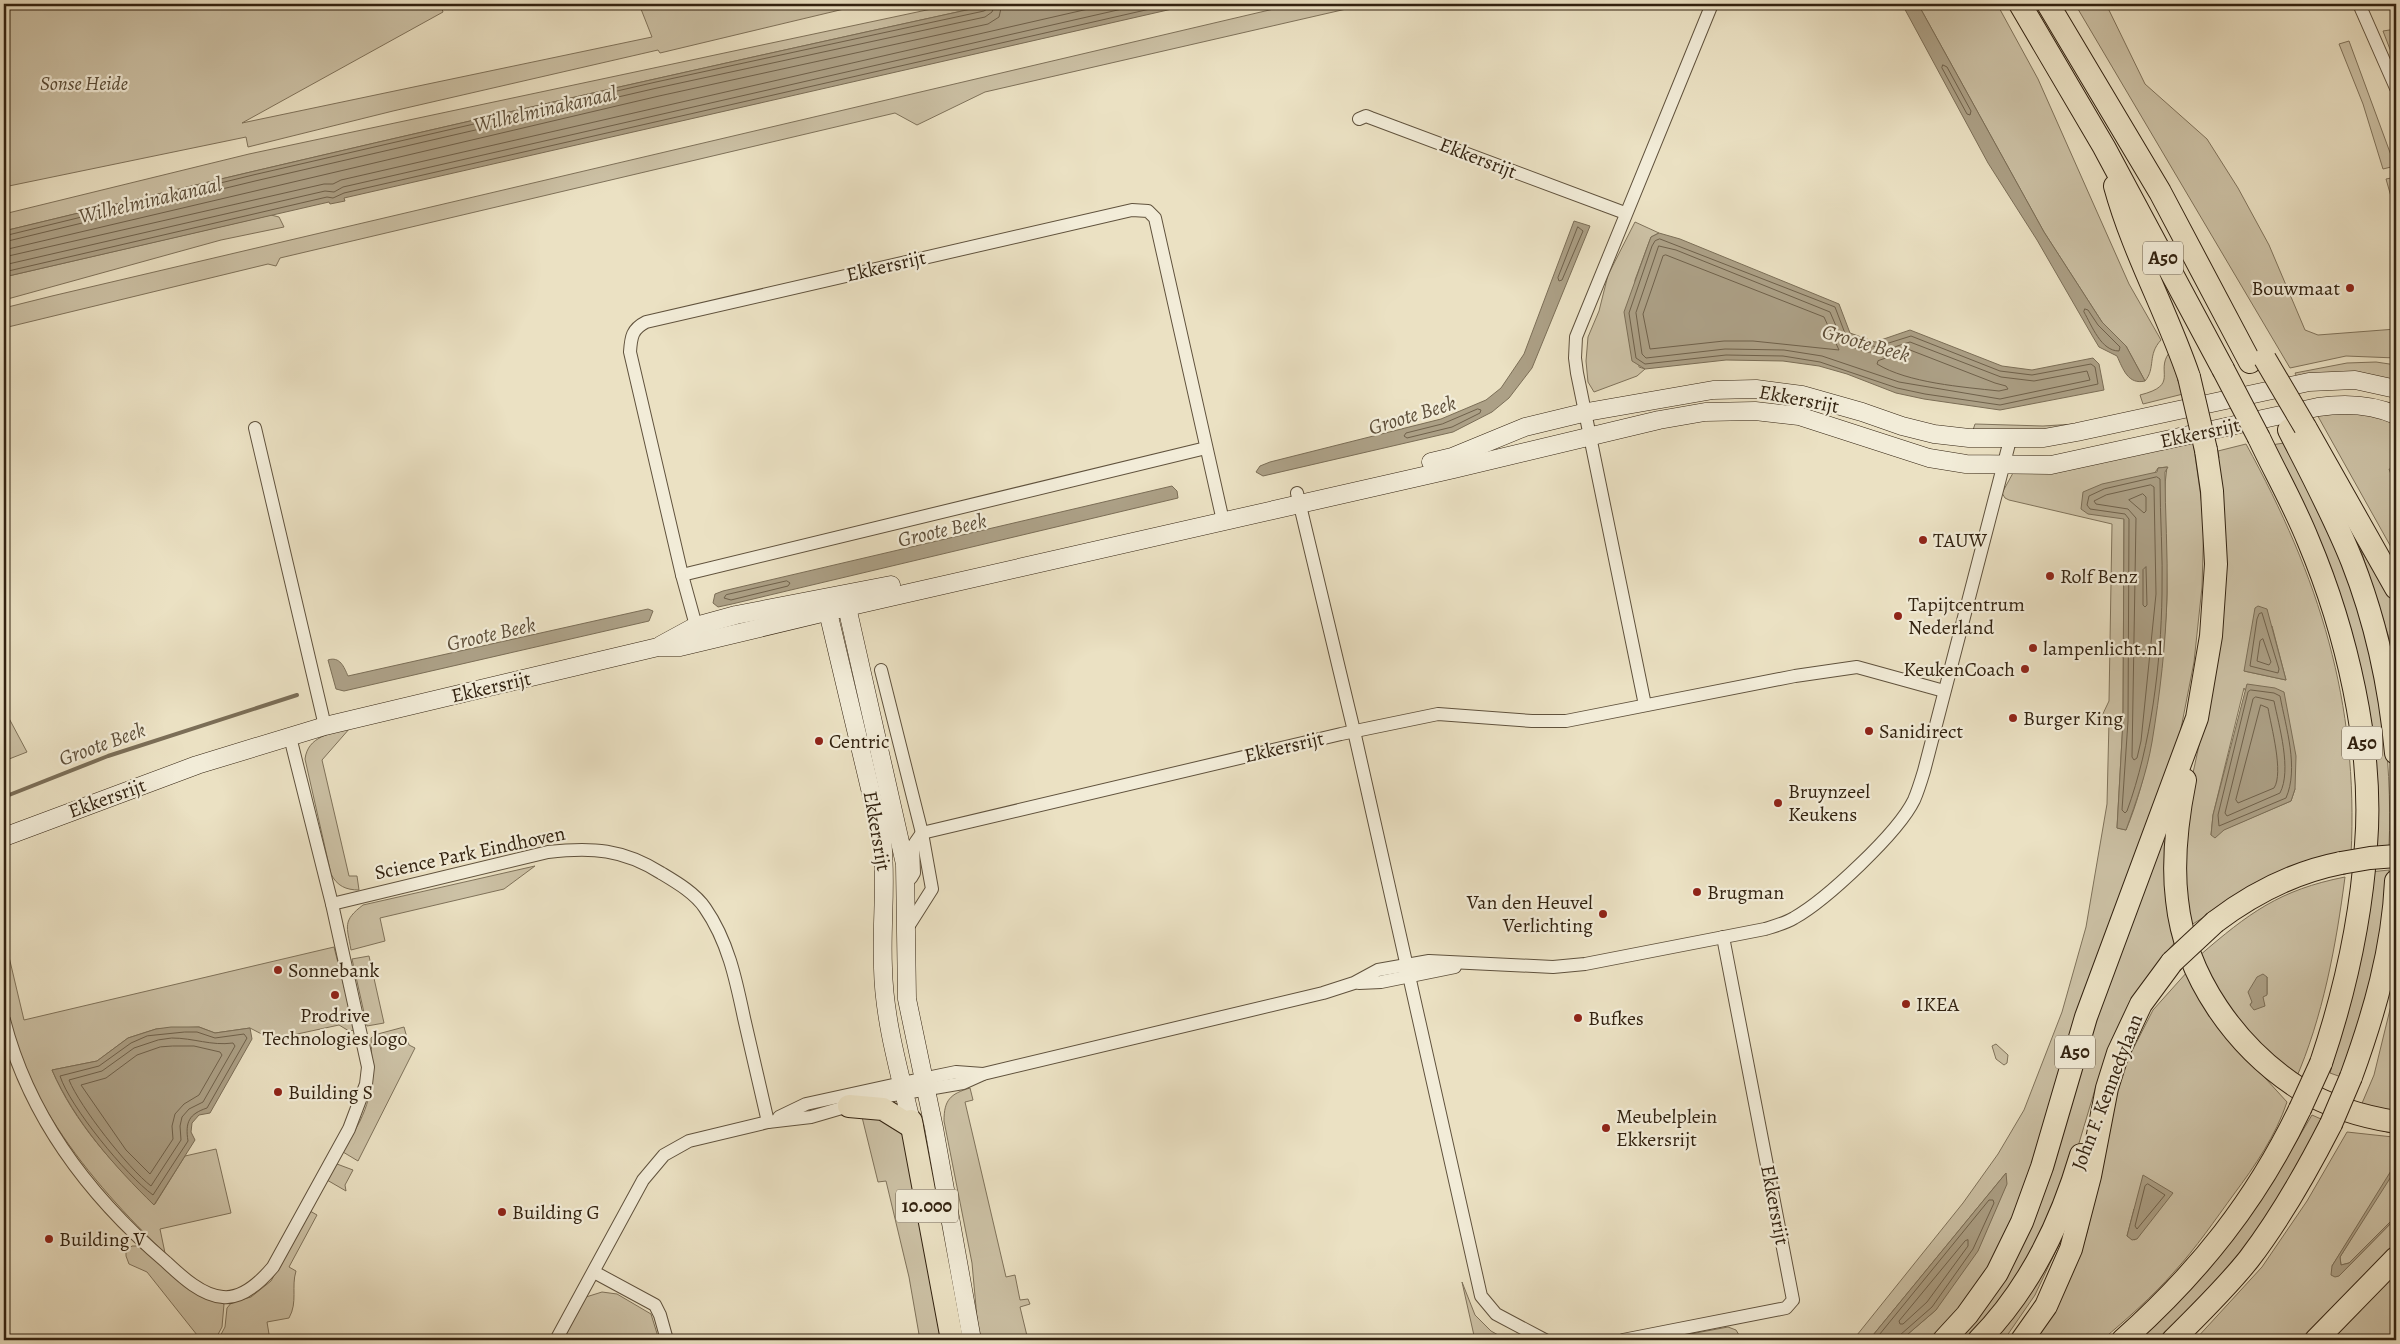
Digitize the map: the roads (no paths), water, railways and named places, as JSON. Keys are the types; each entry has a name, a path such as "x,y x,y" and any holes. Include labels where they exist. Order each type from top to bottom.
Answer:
{"highway":[{"name":"A50","path":"2020,4 2104,146 2223,369 2260,429 2308,538 2322,576 2346,655 2361,730 2366,844 2352,951 2339,1009 2321,1063 2269,1170 2225,1234 2186,1280 2123,1340"},
{"name":"A50","path":"2048,4 2160,192 2201,269 2258,360 2297,429 2396,588"},
{"name":"A50","path":"1944,1340 1967,1315 1997,1274 2022,1222 2042,1166 2086,1017 2146,858 2179,760 2186,752 2197,718 2202,692 2214,596 2215,530 2206,450 2188,377 2162,304 2124,220 2104,146"},
{"name":"A50","path":"2297,429 2336,522 2367,604 2386,684 2396,753"},
{"name":"A50","path":"2186,752 2188,761 2175,840 2177,902 2182,929 2205,988 2218,1010 2240,1038 2281,1075 2300,1089 2322,1100 2355,1112 2396,1122"},
{"name":"John F. Kennedylaan","path":"1979,1340 2022,1288 2052,1235 2076,1171 2086,1136 2100,1118 2112,1071 2127,1031 2142,1004 2172,962 2214,922 2235,907 2288,879 2341,863 2396,856"},
{"path":"2173,1340 2208,1306 2248,1260 2295,1193 2331,1124 2351,1078 2372,1020 2386,957 2396,882"},
{"path":"849,1106 883,1109 911,1124"},
{"path":"2022,1340 2046,1306 2071,1249 2090,1176 2100,1118"},
{"name":"Ekkersrijt","path":"911,1124 952,1340"},
{"path":"2316,1340 2396,1258"}],"main road":[{"name":"Ekkersrijt","path":"698,634 736,615 842,601 1298,498 1452,457 1525,427 1587,412 1674,395 1713,390 1756,389 1802,395 1934,434 2010,440 2044,438 2077,432 2252,394 2327,380 2355,380 2396,389"},
{"name":"Ekkersrijt","path":"1298,498 1454,469 1659,420 1705,412 1755,411 1799,416 1929,458 1980,466 2051,465 2260,429 2336,404 2362,405 2396,414"},
{"name":"Ekkersrijt","path":"4,837 197,765 325,726 658,647 698,634 828,612 842,601"},
{"name":"Ekkersrijt","path":"842,601 899,829 905,864 907,999 962,1278 972,1340"},
{"name":"Ekkersrijt","path":"828,612 882,839 885,867 882,968 888,1016 911,1124"}],"street":[{"path":"1645,705 1575,358 1576,338 1625,213 1712,4"},
{"path":"2359,4 2396,88"},
{"name":"Ekkersrijt","path":"1359,119 1366,116 1625,213"},
{"name":"Ekkersrijt","path":"698,634 682,575 630,352 631,336 636,327 646,322 1132,210 1148,211 1155,218 1222,516"},
{"path":"255,428 325,726"},
{"path":"768,1122 806,1104 924,1084 962,1083 983,1074 1323,993 1354,983 1381,982 1408,970 1472,964 1533,967 1585,964 1723,937 1792,920 1814,906 1892,829 1914,799 1924,771 2010,440"},
{"path":"682,575 1206,448"},
{"path":"1298,498 1354,731 1481,1296 1496,1314 1545,1340"},
{"name":"Ekkersrijt","path":"905,889 914,874 914,846 922,833 1354,731 1438,714 1532,721 1566,721 1795,676 1857,667 1944,691"},
{"name":"Ekkersrijt","path":"881,670 922,833 932,889 918,914 906,930"},
{"path":"4,1020 7,1044 46,1123 77,1169 134,1235 196,1286 224,1298 246,1291 262,1280 273,1266 349,1129 366,1084 368,1067 332,904 290,736"},
{"name":"Science Park Eindhoven","path":"332,904 548,852 582,848 611,851 650,866 680,884 704,907 719,932 732,965 768,1122"},
{"name":"Ekkersrijt","path":"1623,1340 1786,1308 1793,1300 1723,937"},
{"path":"556,1340 643,1180 664,1155 688,1141 768,1122 811,1116 903,1088"},
{"path":"594,1272 654,1305 660,1315 668,1340"}],"water":[{"name":"Wilhelminakanaal","path":"994,4 1194,4 344,198 345,201 330,204 329,202 4,277 4,231 498,115"},
{"path":"1902,4 1918,4 2044,232 2102,322 2126,346 2145,381 2134,381 2124,371 2117,356 2099,347 2037,240 1988,163"},
{"path":"1574,221 1590,226 1532,368 1509,398 1492,412 1453,432 1263,476 1256,472 1260,466 1270,462 1441,419 1486,400 1501,388 1524,354"},
{"path":"1659,233 1680,239 1839,304 1850,333 1875,342 1910,330 2002,366 2032,370 2093,358 2099,364 2104,390 2000,410 1896,393 1847,374 1819,366 1783,361 1726,360 1645,369 1632,361 1624,312 1651,237"},
{"path":"2168,467 2165,472 2166,612 2160,687 2147,764 2126,830 2117,828 2123,721 2124,519 2088,514 2081,509 2083,492 2102,484 2157,472 2158,468"},
{"path":"1172,486 1177,491 1178,498 732,604 718,607 713,603 715,594 723,591"},
{"path":"2258,606 2267,609 2286,680 2244,671 2255,608"},
{"path":"648,609 653,611 649,621 344,691 336,689 328,660 339,661 348,676"},
{"path":"2247,684 2275,688 2284,692 2296,756 2295,789 2291,801 2224,830 2215,838 2211,835 2213,815"},
{"path":"2263,974 2267,977 2267,995 2263,997 2265,1006 2254,1010 2250,1005 2252,1002 2248,992 2257,977"},
{"path":"199,1027 215,1033 250,1028 252,1039 210,1113 199,1115 192,1123 191,1132 195,1140 154,1205 110,1159 84,1125 72,1108 52,1070 97,1061 128,1038 156,1029"},
{"path":"2394,1166 2394,1172 2340,1257 2341,1265 2349,1263 2396,1216 2396,1218 2339,1276 2331,1275 2332,1266"},
{"path":"2006,1173 2007,1184 1978,1251 1936,1310 1901,1340 1869,1340"},
{"path":"2143,1175 2173,1193 2137,1239 2132,1240 2127,1236"}],"waterway":[{"name":"Groote Beek","path":"4,797 108,756 297,695"}],"place":[{"name":"Bouwmaat","path":"2350,288"},
{"name":"TAUW","path":"1923,540"},
{"name":"Rolf Benz","path":"2050,576"},
{"name":"Tapijtcentrum Nederland","path":"1898,616"},
{"name":"lampenlicht.nl","path":"2033,648"},
{"name":"KeukenCoach","path":"2025,669"},
{"name":"Burger King","path":"2013,718"},
{"name":"Sanidirect","path":"1869,731"},
{"name":"Centric","path":"819,741"},
{"name":"Bruynzeel Keukens","path":"1778,803"},
{"name":"Brugman","path":"1697,892"},
{"name":"Van den Heuvel Verlichting","path":"1603,914"},
{"name":"Sonnebank","path":"278,970"},
{"name":"Prodrive Technologies logo","path":"335,995"},
{"name":"IKEA","path":"1906,1004"},
{"name":"Bufkes","path":"1578,1018"},
{"name":"Building S","path":"278,1092"},
{"name":"Meubelplein Ekkersrijt","path":"1606,1128"},
{"name":"Building G","path":"502,1212"},
{"name":"Building V","path":"49,1239"}],"park label":[{"name":"Sonse Heide","path":"84,83"}]}
